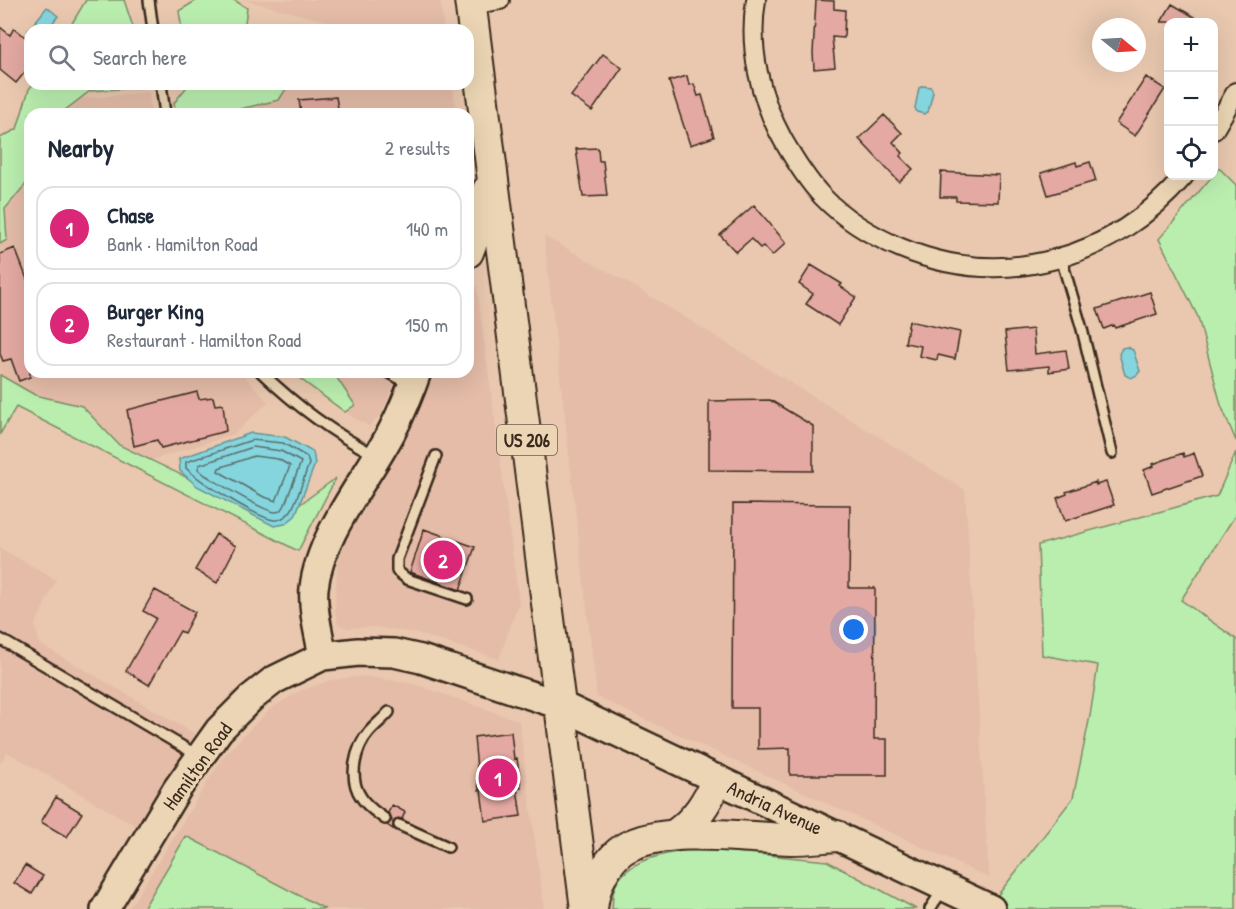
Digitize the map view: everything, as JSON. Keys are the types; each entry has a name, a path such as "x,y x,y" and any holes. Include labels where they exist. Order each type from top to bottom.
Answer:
{"main road":[{"name":"US 206","path":"471,2 474,24"},
{"name":"US 206","path":"474,27 586,909"},
{"path":"474,236 492,175"},
{"path":"676,834 688,826 707,802 717,780"},
{"path":"592,909 605,869 629,845 676,834 792,839 837,836"}],"street":[{"path":"471,2 500,0"},
{"path":"750,1 753,16 753,41 763,92 773,122 805,174 822,196 845,216 868,232 903,249 935,260 964,266 1019,266 1061,258 1091,247 1134,223 1165,197 1180,180"},
{"path":"1216,126 1236,92"},
{"path":"322,656 314,591 317,570 325,547 392,432 415,379"},
{"name":"Hamilton Road","path":"105,909 199,756 219,730 250,698 274,680 322,656 358,652 394,653 444,665 560,705"},
{"name":"Andria Avenue","path":"560,705 837,836 937,898 991,909"}],"lane":[{"path":"149,0 152,24"},
{"path":"162,90 164,108"},
{"path":"1061,258 1082,329 1112,453"},
{"path":"267,378 286,397 321,423 378,456"},
{"path":"436,456 396,566 400,575 407,579 467,599"},
{"path":"0,639 199,756"},
{"path":"385,819 370,809 360,796 355,782 355,763 360,746 369,732 389,712"},
{"path":"399,825 448,847"}],"shaded area":[{"path":"244,0 440,0 443,24 338,24"},
{"path":"253,90 453,90 456,108 227,108"},
{"path":"149,92 150,108 58,108 63,101"},
{"path":"24,158 24,378 246,378 268,402 234,434 145,462 0,381 0,193"},
{"path":"544,236 637,288 965,490 989,878 597,697"},
{"path":"474,286 477,287 519,602 499,659 416,633 375,627 347,628 338,624 335,610 337,566 345,542 389,463 427,378 474,378"},
{"path":"327,378 396,378 381,415 369,426 349,415"},
{"path":"0,548 56,580 35,625 40,644 195,734 138,827 7,752 0,764"},
{"path":"362,676 414,684 519,721 544,909 129,909 223,757 248,731 272,708 300,691 331,680"}],"green space":[{"path":"86,0 124,0 132,24 72,24"},
{"path":"197,0 234,0 247,8 245,24 181,24 179,11"},
{"path":"29,90 104,90 90,91 68,108 24,108 24,186 5,209 7,240 0,244 0,138 17,129"},
{"path":"184,90 285,90 279,100 244,108 175,108 174,103"},
{"path":"1218,169 1236,185 1236,441 1221,405 1198,317 1159,239 1209,180 1218,180"},
{"path":"0,375 35,395 82,406 119,445 277,521 336,478 298,551 16,407 0,434"},
{"path":"299,378 337,378 355,405 345,412"},
{"path":"1236,452 1236,514 1181,600 1236,639 1236,909 987,909 1073,798 1098,665 1042,655 1038,545 1217,496"},
{"path":"186,836 325,909 143,909"},
{"path":"697,848 827,861 916,909 612,909 614,890 619,879 627,870 661,855"}],"water":[{"path":"47,7 58,16 52,24 34,24"},
{"path":"931,87 933,92 928,112 924,114 917,112 915,108 919,88"},
{"path":"1127,347 1133,350 1140,371 1131,378 1125,375 1119,354 1122,348"},
{"path":"251,433 285,437 313,452 315,464 295,516 285,524 274,526 197,486 180,471 179,459"}],"building":[{"path":"816,0 834,1 834,9 845,10 844,38 832,37 835,67 814,69"},
{"path":"1172,4 1196,18 1164,18 1164,22 1161,22"},
{"path":"0,27 10,35 14,28 24,36 24,73 16,83 0,70"},
{"path":"603,54 622,68 592,111 571,96"},
{"path":"687,76 689,85 694,84 698,96 702,95 714,137 690,145 669,81"},
{"path":"1146,77 1164,88 1135,136 1116,123"},
{"path":"336,97 338,108 300,108 299,100"},
{"path":"884,115 902,133 893,142 903,153 900,156 913,169 899,182 859,139"},
{"path":"598,148 599,161 603,161 607,196 583,197 576,149"},
{"path":"1076,162 1077,166 1090,162 1096,181 1048,195 1041,173"},
{"path":"941,172 999,175 998,202 956,201 956,197 940,197"},
{"path":"754,205 786,243 772,256 763,246 760,248 751,239 736,252 720,235"},
{"path":"15,248 24,271 24,378 27,378 19,381 11,359 3,361 0,354 0,254"},
{"path":"811,265 842,284 840,286 856,297 838,325 806,304 813,294 799,284"},
{"path":"1150,292 1157,314 1115,328 1114,325 1104,329 1097,309"},
{"path":"909,321 960,332 955,359 938,355 937,360 919,356 921,346 905,343"},
{"path":"1033,329 1035,354 1066,350 1069,369 1049,372 1049,366 1009,370 1005,332"},
{"path":"197,392 199,399 213,397 215,405 223,404 226,431 161,448 157,440 134,446 127,410"},
{"path":"770,400 813,426 813,471 709,470 709,401"},
{"path":"1183,453 1184,457 1194,453 1202,476 1152,493 1144,470 1154,466 1153,464"},
{"path":"1096,482 1096,485 1106,482 1114,505 1065,521 1057,498 1067,494 1066,492"},
{"path":"733,504 850,505 849,588 875,588 874,739 887,739 887,775 790,775 790,748 758,749 758,708 732,708"},
{"path":"424,529 475,547 460,590 410,572"},
{"path":"216,534 236,546 217,583 195,570"},
{"path":"155,590 195,612 184,633 180,631 149,685 126,671 156,618 143,611"},
{"path":"511,732 521,788 517,788 521,816 485,821 481,790 479,790 474,737"},
{"path":"56,797 82,813 67,837 41,822"},
{"path":"392,805 405,812 402,819 398,818 393,822 393,829 387,825 392,820 388,813"},
{"path":"25,865 43,876 32,894 14,883"}],"place":[{"name":"Burger King","path":"443,560"},
{"name":"Chase","path":"498,778"}]}
